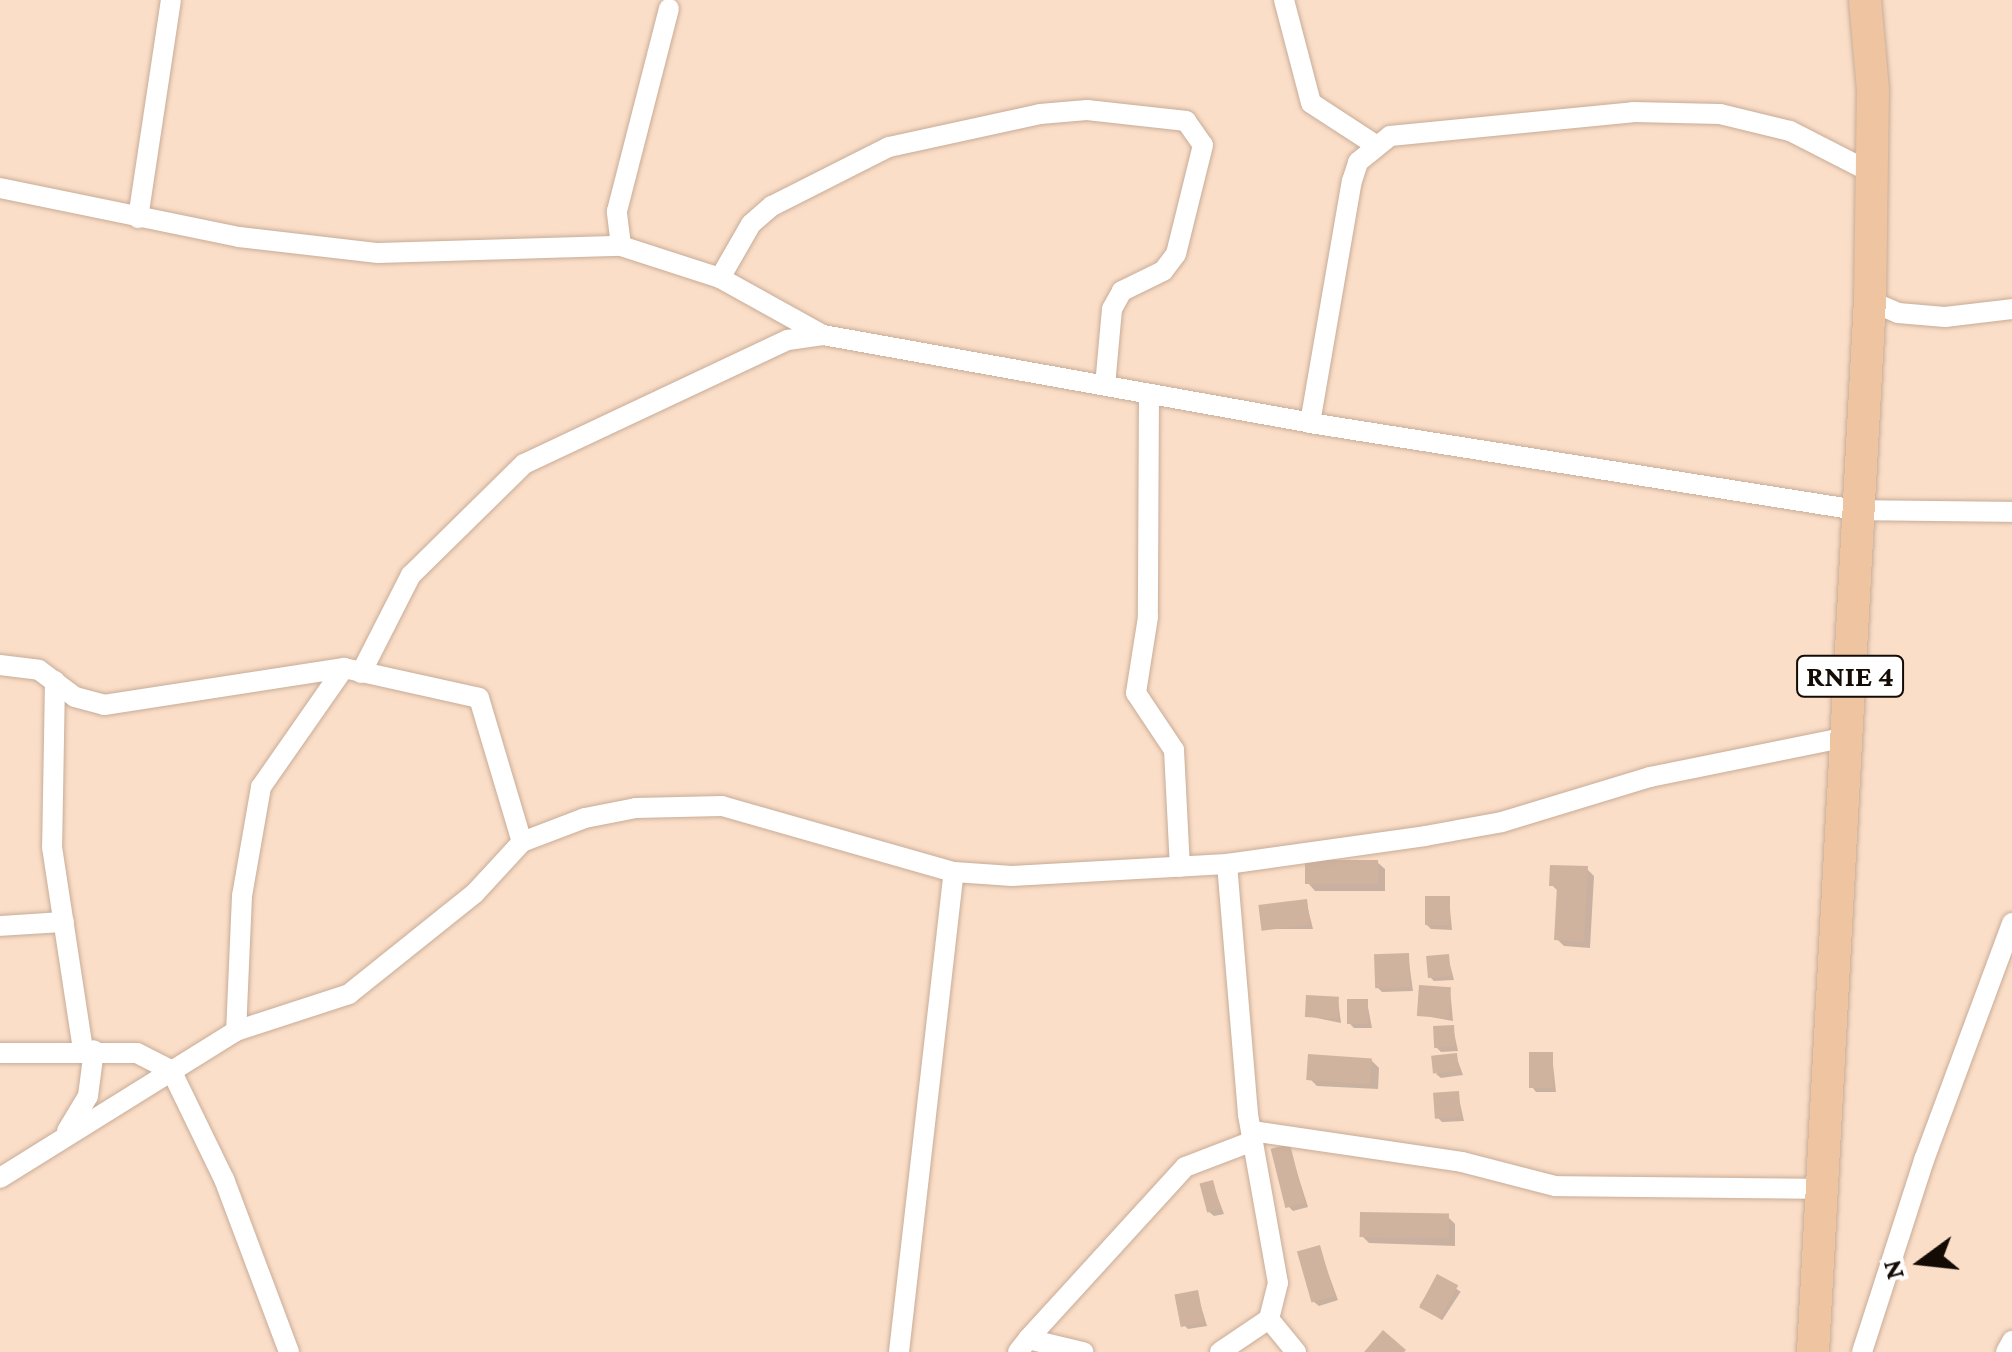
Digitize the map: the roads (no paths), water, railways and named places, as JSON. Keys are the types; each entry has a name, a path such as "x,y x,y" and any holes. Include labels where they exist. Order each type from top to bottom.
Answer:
{"main road":[{"name":"RNIE 4","path":"1813,1352 1870,301 1872,173 1865,0"}],"street":[{"path":"138,218 171,0"},
{"path":"1284,0 1311,103 1374,144"},
{"path":"621,246 618,211 669,10"},
{"path":"720,278 751,224 772,206 889,147 1040,114 1087,110 1186,121 1203,145 1176,254 1163,272 1122,291 1112,309 1105,386"},
{"path":"1310,424 1352,181 1374,144 1404,134 1530,120 1720,114 1790,132 1872,173"},
{"path":"0,188 138,218 378,254 621,246 720,278 824,336"},
{"path":"1870,301 1898,313 1945,318 2012,310"},
{"path":"236,1031 242,896 261,788 352,670 411,575 524,464 788,340 824,336 1310,424 1857,510 2012,512"},
{"path":"1149,394 1144,522 1149,601 1136,692 1174,750 1180,867"},
{"path":"0,665 38,670 74,697 104,705 352,670 479,698 522,842"},
{"path":"55,680 52,847 89,1050 88,1096 64,1137"},
{"path":"0,1178 236,1031 350,994 485,884 522,842 584,818 636,808 722,806 954,872 1012,876 1227,864 1502,822 1650,777 1847,737"},
{"path":"1220,1352 1268,1319 1278,1283 1252,1136 1227,864"},
{"path":"898,1352 954,872"},
{"path":"0,926 64,922"},
{"path":"1863,1352 1924,1160 2012,923"},
{"path":"0,1053 138,1052 172,1070 224,1179 289,1352"},
{"path":"1023,1346 1172,1178 1252,1136 1462,1162 1555,1186 1822,1188"},
{"path":"1268,1319 1296,1352"},
{"path":"2006,1352 2012,1341"},
{"path":"1023,1346 1083,1352"}]}
